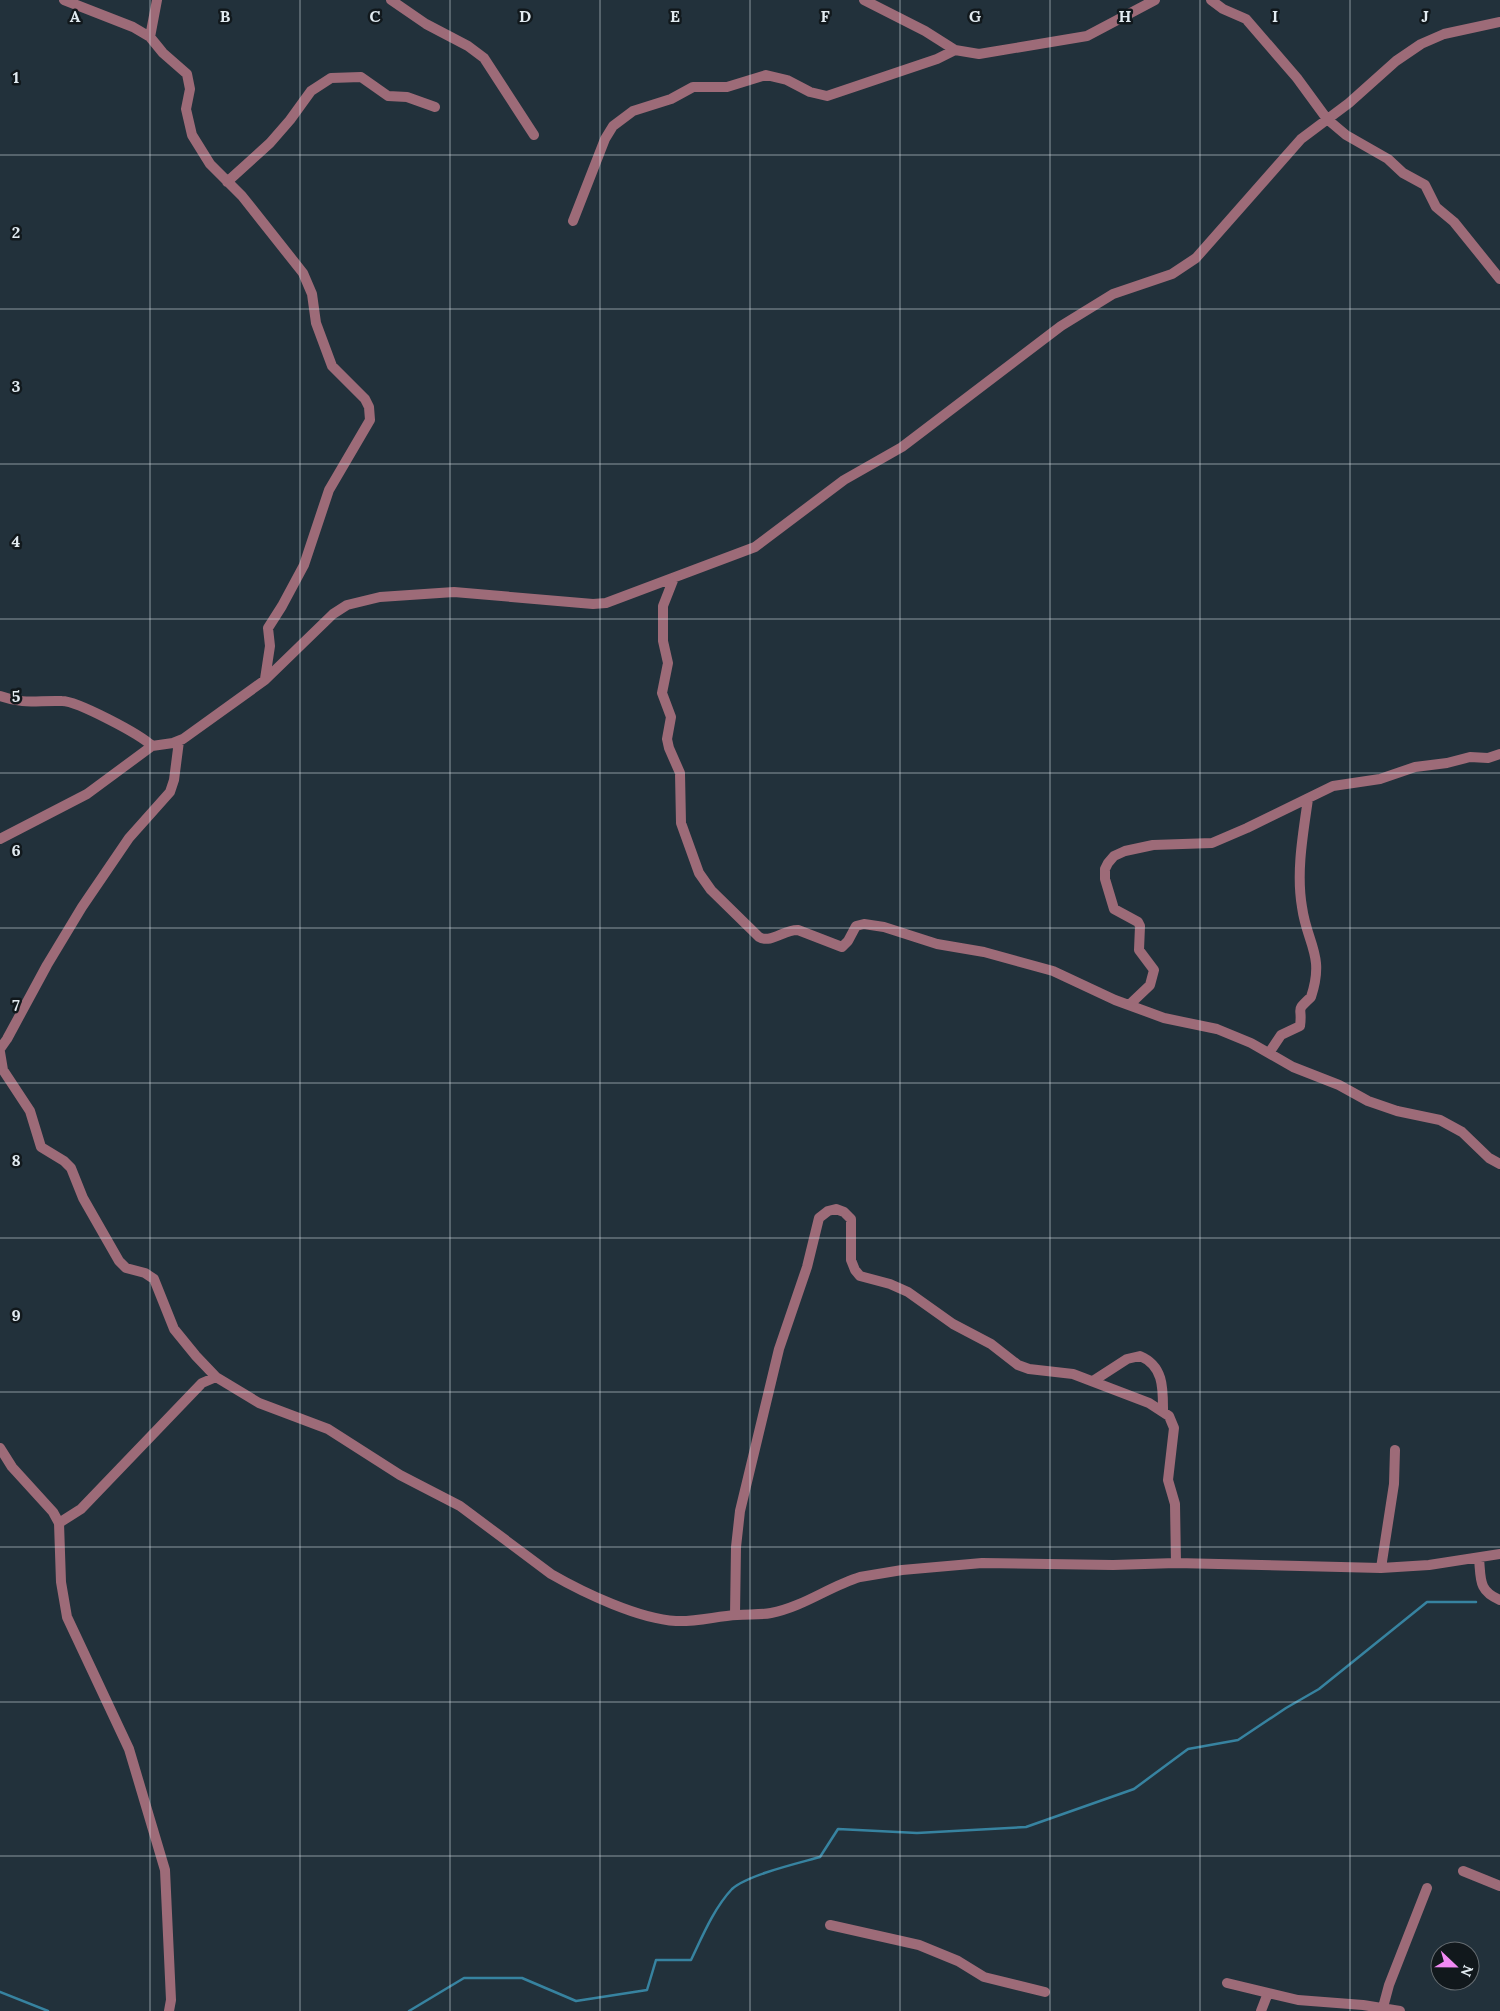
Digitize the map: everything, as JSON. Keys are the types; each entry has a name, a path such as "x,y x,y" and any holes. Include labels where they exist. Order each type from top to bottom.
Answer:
{"street":[{"path":"64,0 133,27 150,36 163,53 187,74 190,89 186,109 192,135 210,164 242,196 303,273 312,294 316,323 332,366 365,399 369,407 370,420 329,490 304,565 268,628 270,646 265,680"},
{"path":"150,36 157,0"},
{"path":"391,0 484,58 534,135"},
{"path":"864,0 919,28 955,50 972,54 991,53 1077,38 1097,31 1155,0"},
{"path":"1211,0 1223,9 1246,19 1297,78 1327,119 1346,135 1388,159 1403,173 1425,185 1436,207 1454,222 1500,279"},
{"path":"0,839 87,794 152,746 179,742 265,680 333,614 347,605 380,597 454,592 593,604 606,603 755,547 844,480 902,447 1061,326 1113,294 1185,267 1196,258 1301,139 1349,103 1396,61 1421,44 1444,34 1500,22"},
{"path":"573,221 605,139 624,116 642,107 671,99 693,87 727,87 766,75 788,80 810,92 827,96 937,59 955,50"},
{"path":"227,182 270,143 311,91 331,78 361,77 388,96 407,97 435,107"},
{"path":"674,578 663,606 663,641 668,663 662,693 671,717 668,739 669,748 680,773 681,823 699,872 711,890 759,937 769,939 792,930 842,946 848,941 856,926 871,924 937,944 984,952 1053,971 1170,1020 1217,1029 1293,1067 1339,1085 1368,1101 1397,1111 1440,1120 1462,1132 1489,1158 1500,1164"},
{"path":"0,696 24,703 62,701 75,703 113,721 146,740 152,746"},
{"path":"179,742 174,780 170,792 129,838 82,907 47,965 0,1051 3,1070 30,1111 41,1147 68,1164 83,1198 120,1262 126,1268 145,1273 154,1279 174,1328 196,1356 216,1377 258,1402 328,1429 400,1475 460,1506 552,1574 587,1593 663,1619 691,1621 735,1615 771,1613 799,1604 846,1581 902,1570 982,1564 1113,1565 1176,1563 1381,1568 1429,1565 1500,1554"},
{"path":"1130,1004 1150,985 1154,970 1139,950 1140,926 1138,922 1114,909 1105,879 1108,862 1114,856 1136,848 1212,843 1333,786 1380,778 1415,767 1447,764 1470,757 1488,758 1500,754"},
{"path":"1270,1054 1281,1034 1300,1026 1299,1009 1302,1003 1311,997 1316,976 1315,949 1302,908 1300,892 1308,799"},
{"path":"735,1615 736,1547 744,1489 779,1349 808,1267 816,1223 828,1211 836,1209 844,1212 851,1219 851,1260 860,1276 890,1284 908,1292 953,1324 991,1344 1018,1365 1040,1370 1063,1371 1093,1381 1163,1411 1173,1422 1174,1428 1168,1480 1175,1504 1176,1563"},
{"path":"1093,1381 1127,1359 1140,1356 1154,1367 1161,1377 1163,1411"},
{"path":"59,1522 80,1509 202,1383 216,1377"},
{"path":"0,1448 12,1466 53,1512 59,1522 61,1582 67,1618 129,1749 165,1870 171,2000 169,2011"},
{"path":"1381,1568 1394,1484 1395,1450"},
{"path":"1479,1558 1481,1581 1485,1592 1500,1600"},
{"path":"1463,1871 1500,1886"},
{"path":"1382,2009 1427,1888"},
{"path":"830,1925 919,1945 958,1961 984,1977 1045,1992"},
{"path":"1227,1983 1298,2000 1400,2011"},
{"path":"1260,2011 1268,1993"}],"waterway":[{"path":"409,2011 464,1978 522,1978 576,2001 647,1990 656,1960 691,1960 714,1914 732,1889 761,1874 820,1857 838,1829 917,1833 1026,1827 1134,1789 1188,1749 1238,1740 1286,1708 1319,1689 1427,1602 1476,1602"},
{"path":"0,1992 48,2011"}]}
